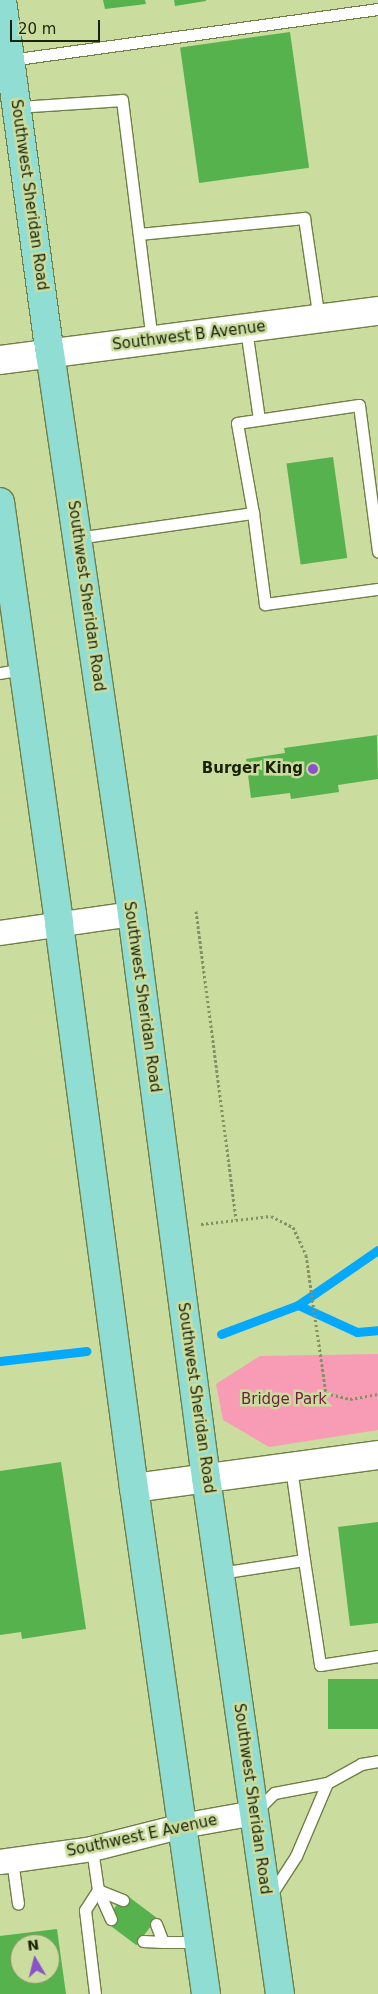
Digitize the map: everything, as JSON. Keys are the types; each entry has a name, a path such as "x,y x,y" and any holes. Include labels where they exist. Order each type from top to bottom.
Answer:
{"main road":[{"name":"Southwest Sheridan Road","path":"2,0 50,353 132,914 206,1478 280,1994"},
{"path":"0,502 12,671 59,924 134,1488 206,1994"}],"street":[{"name":"Southwest B Avenue","path":"0,360 378,312"},
{"path":"0,933 132,914"},
{"path":"134,1488 378,1455"},
{"name":"Southwest E Avenue","path":"6,1861 92,1849 182,1826 254,1813"}],"lane":[{"path":"10,60 378,9"},
{"path":"17,107 122,100 152,340"},
{"path":"139,234 304,218 319,319"},
{"path":"246,329 259,419"},
{"path":"378,552 359,404 237,423 265,604 378,589"},
{"path":"77,538 252,513"},
{"path":"291,1467 320,1665 378,1656"},
{"path":"220,1573 304,1560"},
{"path":"254,1813 274,1793 328,1783 361,1764 378,1761"},
{"path":"267,1902 296,1856 328,1783"},
{"path":"92,1849 98,1890 110,1919"},
{"path":"6,1861 18,1904"},
{"path":"98,1890 123,1900"},
{"path":"95,1994 85,1910 98,1890"},
{"path":"156,1924 163,1942"},
{"path":"143,1941 199,1942"}],"path":[{"path":"196,911 236,1219"},
{"path":"173,1229 236,1219 271,1216 293,1227 306,1255 318,1349 326,1393 350,1399 378,1394"}],"green space":[{"name":"Bridge Park","path":"378,1354 378,1430 269,1447 223,1420 216,1384 260,1356"}],"building":[{"path":"103,0 145,0 146,4 105,9"},
{"path":"174,0 206,0 206,1 175,6"},
{"path":"290,32 309,168 199,183 180,47"},
{"path":"333,457 347,558 301,565 286,464"},
{"name":"Burger King","path":"377,735 378,779 338,785 339,792 291,799 290,793 251,798 246,759 285,753 284,748"},
{"path":"61,1462 86,1629 22,1639 21,1632 0,1635 0,1471"},
{"path":"378,1522 378,1623 350,1626 338,1527"},
{"path":"328,1679 378,1679 378,1729 328,1729"},
{"path":"125,1894 157,1918 136,1945 105,1921"},
{"path":"57,1929 58,1934 16,1934"},
{"path":"10,1935 10,1984 60,1984 60,1951 66,1994 0,1994 0,1936"}],"waterway":[{"path":"221,1334 298,1305 378,1250"},
{"path":"298,1305 357,1332 378,1330"},
{"path":"0,1361 86,1351"}],"place":[{"name":"Burger King","path":"313,769"}]}
